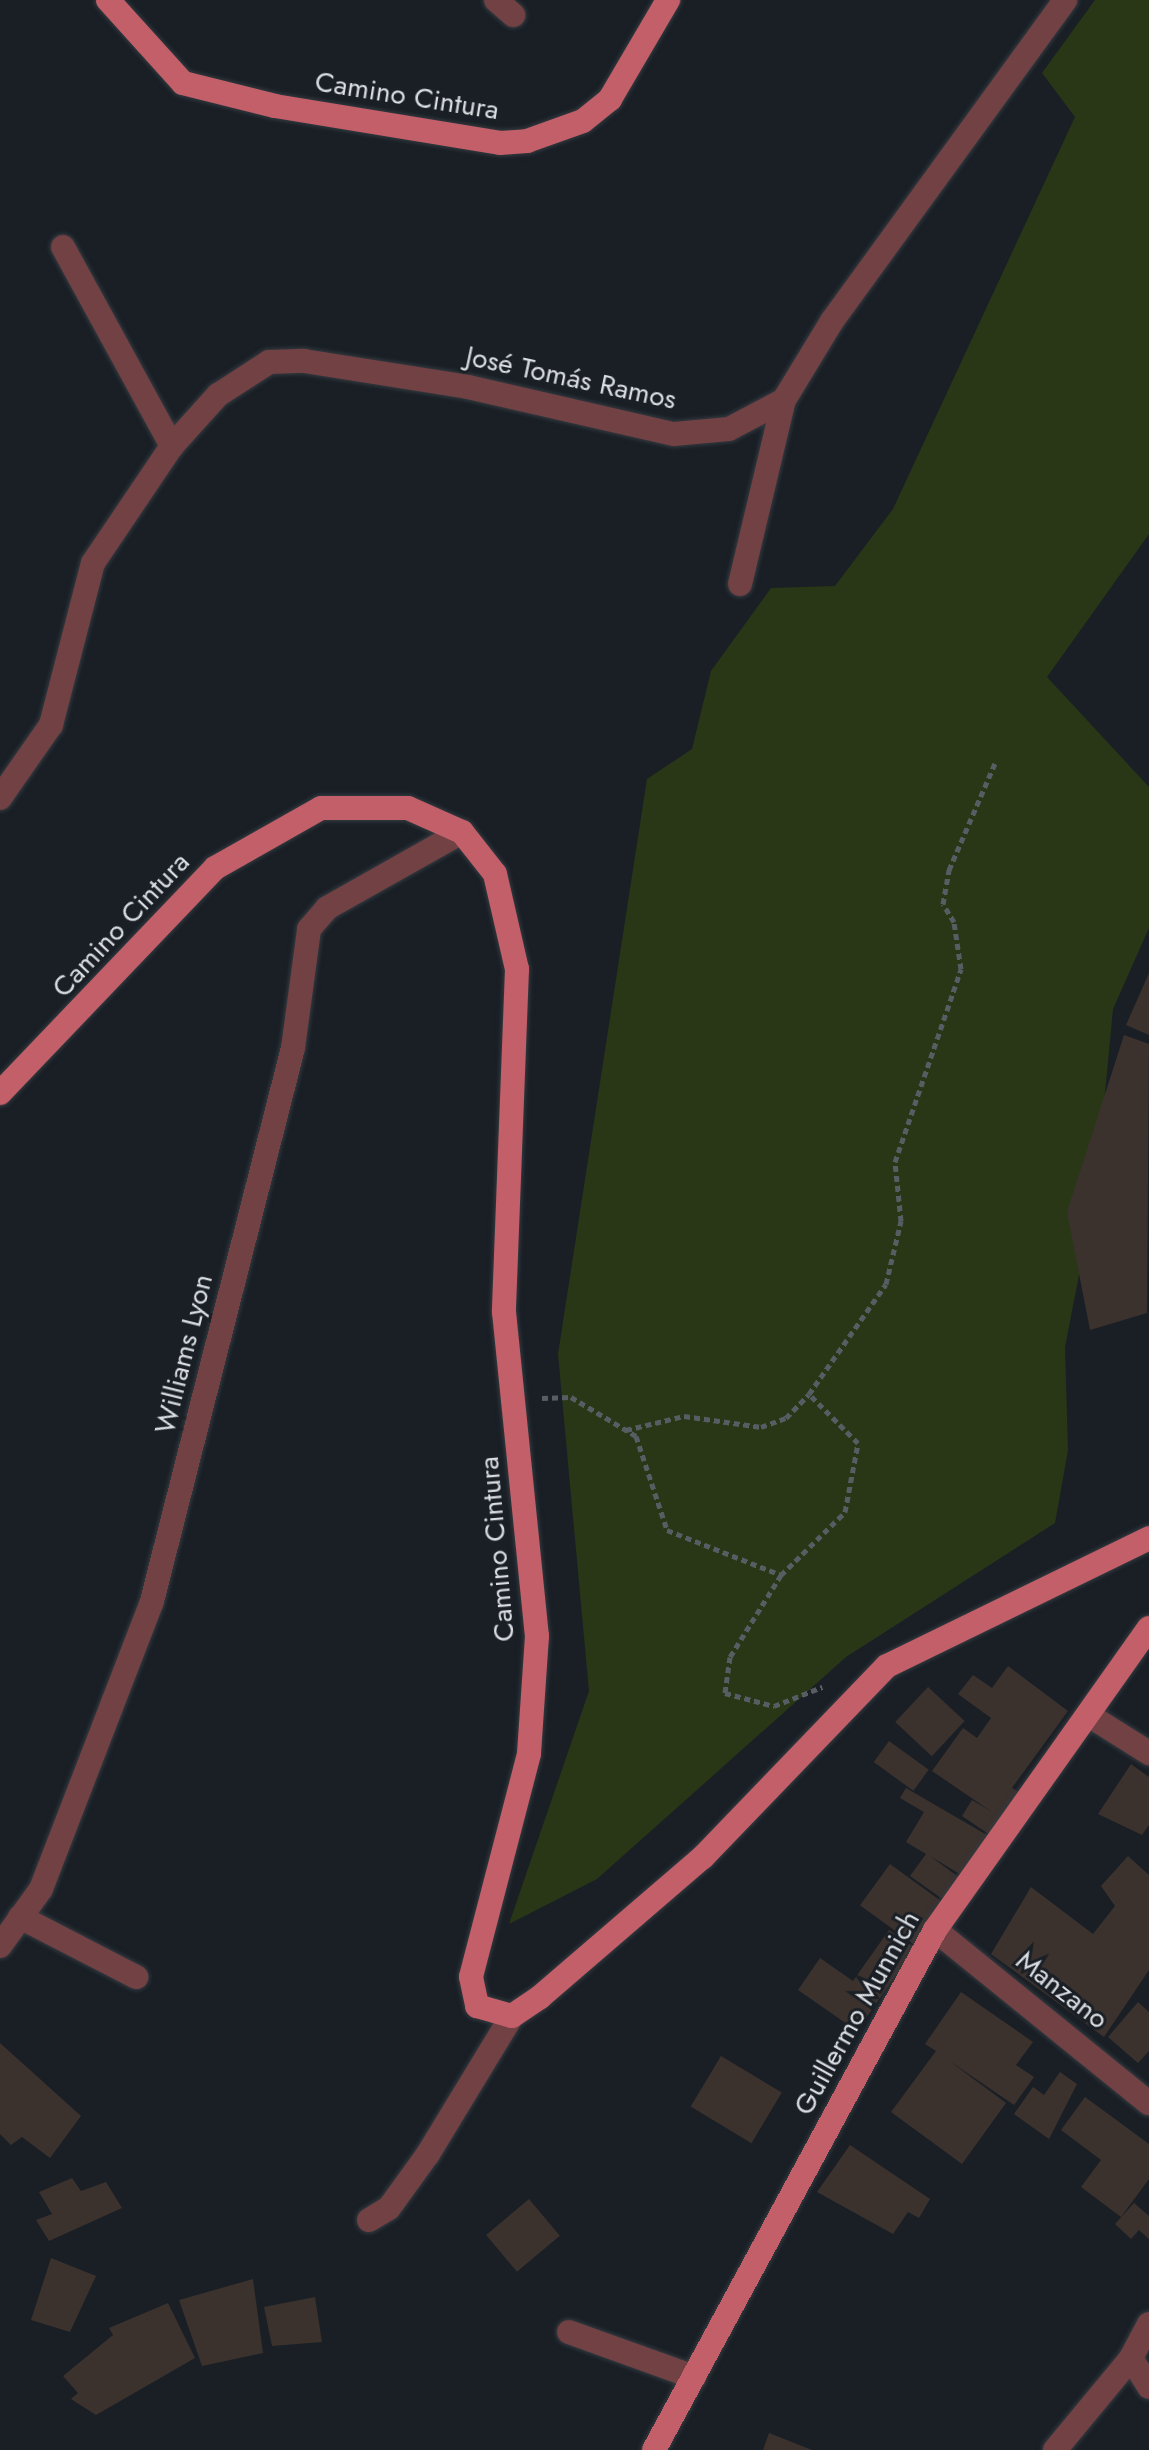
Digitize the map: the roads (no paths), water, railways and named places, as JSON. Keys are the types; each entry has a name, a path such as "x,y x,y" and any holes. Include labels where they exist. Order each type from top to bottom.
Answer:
{"main road":[{"name":"Camino Cintura","path":"108,0 183,83 275,106 500,143 527,141 583,121 610,99 668,0"},
{"name":"Camino Cintura","path":"0,1093 215,868 321,808 408,808 462,832 495,874 517,969 504,1312 537,1636 529,1754 471,1977 477,2006 512,2016"},
{"path":"512,2016 703,1857 887,1666 1149,1538"},
{"name":"Guillermo Munnich","path":"654,2450 935,1930 1090,1716 1149,1628"}],"street":[{"path":"740,584 784,400 832,321 1065,0"},
{"path":"63,247 172,446"},
{"name":"José Tomás Ramos","path":"0,798 51,725 93,563 172,446 218,395 269,362 378,370 674,434 729,429 784,400"},
{"name":"Williams Lyon","path":"0,1946 41,1889 152,1601 293,1048 309,929 327,908 462,832"},
{"path":"1090,1716 1149,1753"},
{"path":"20,1917 136,1977"},
{"name":"Manzano","path":"935,1930 1149,2103"},
{"path":"369,2220 389,2208 428,2154 512,2016"},
{"path":"1055,2450 1131,2358 1149,2324"},
{"path":"569,2332 694,2377"},
{"path":"1131,2358 1149,2387"}]}
